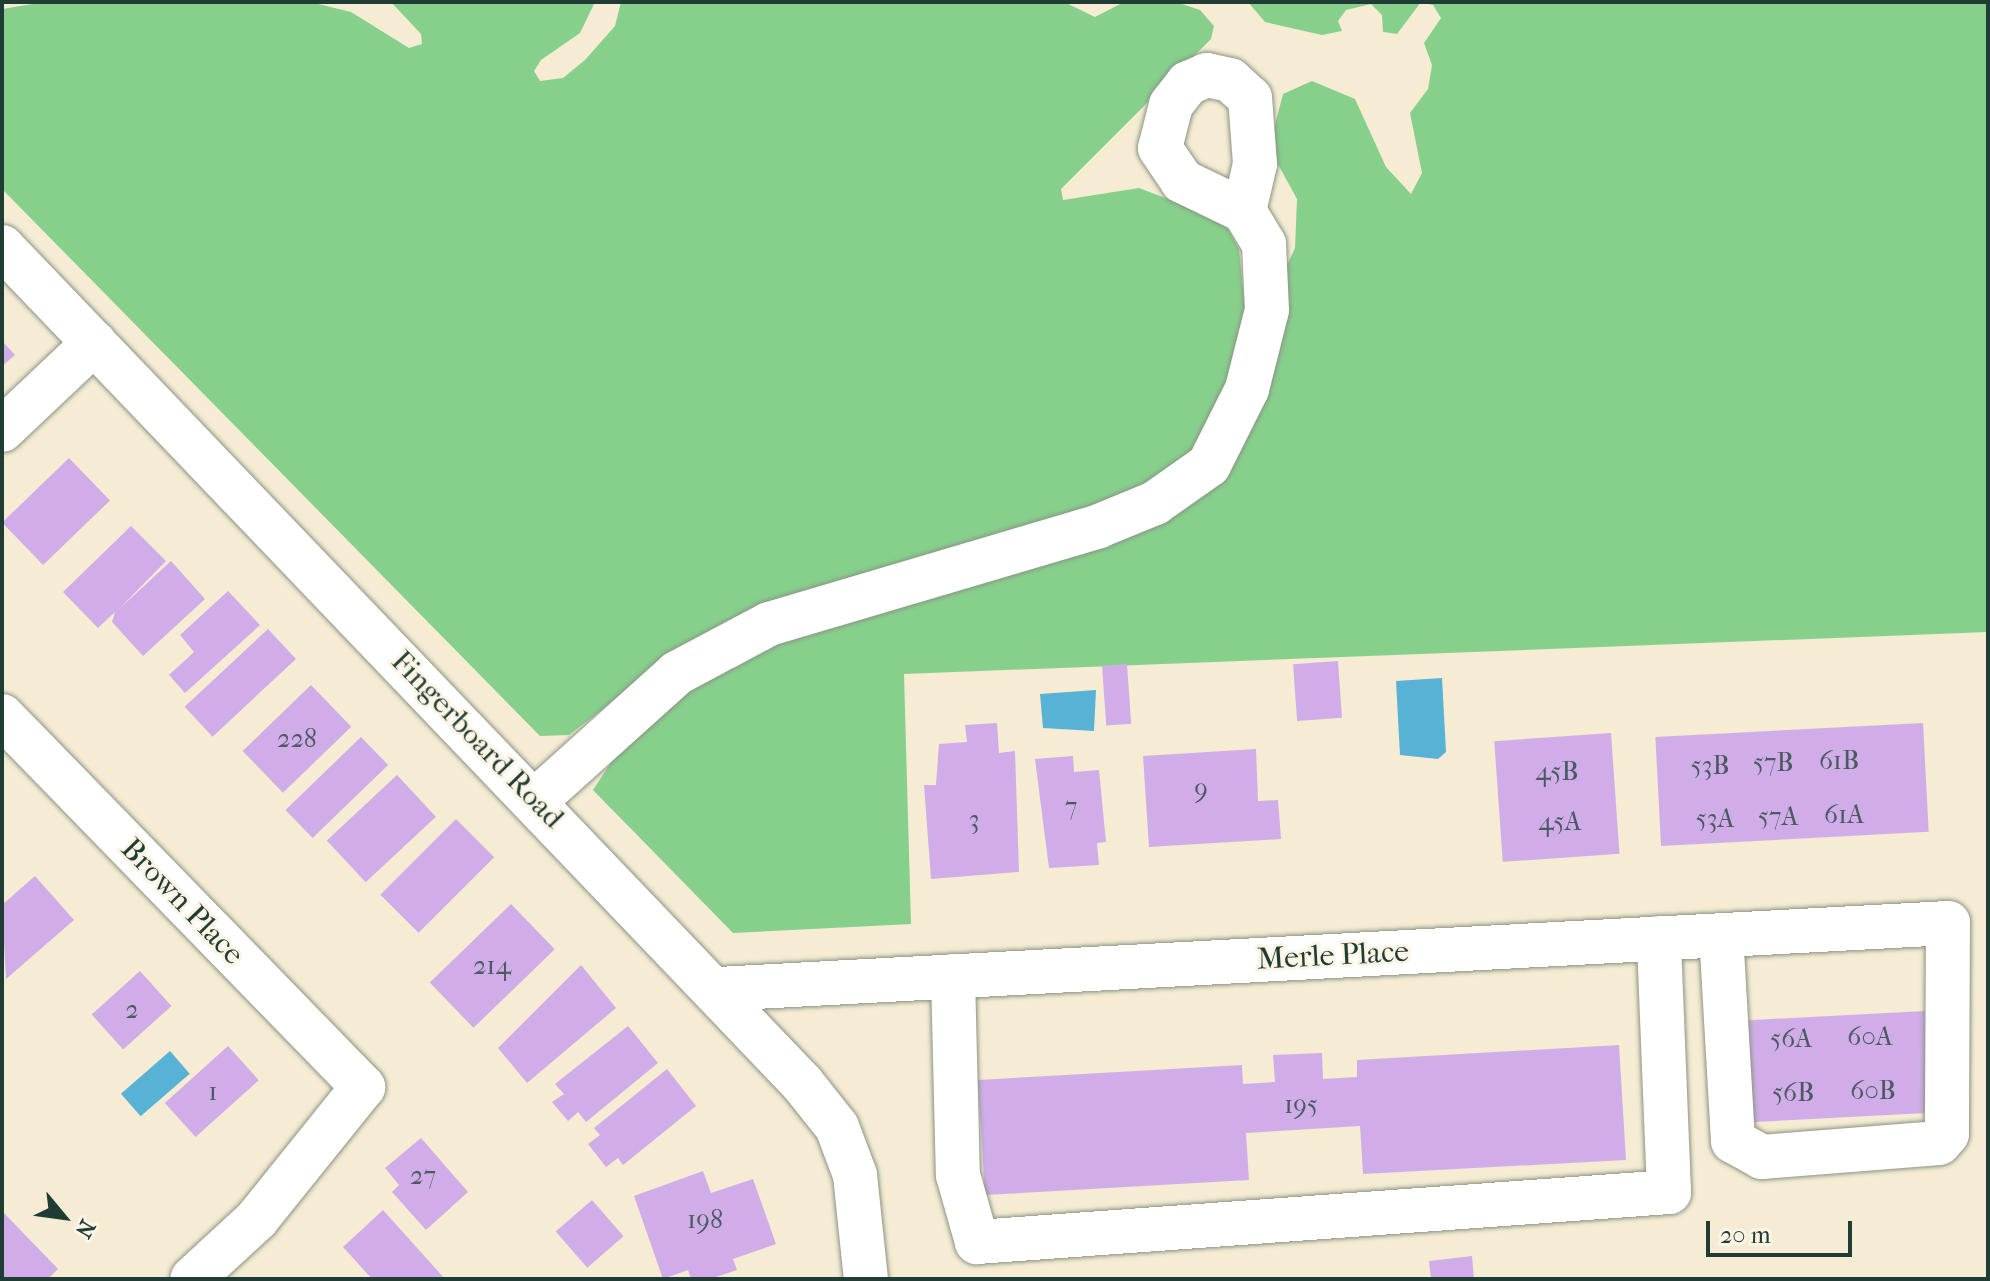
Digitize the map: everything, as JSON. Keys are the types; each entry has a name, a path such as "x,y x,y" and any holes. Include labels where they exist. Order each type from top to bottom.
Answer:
{"street":[{"path":"536,800 677,673 769,624 1099,526 1155,503 1209,465 1247,389 1267,310 1264,244 1244,211"},
{"name":"Fingerboard Road","path":"2,247 718,989 837,1127 855,1175 866,1279"},
{"path":"2,430 94,343"},
{"name":"Brown Place","path":"2,716 363,1087 257,1219 192,1279"},
{"name":"Merle Place","path":"718,989 1659,938 1948,923 1947,1134 1939,1143 1762,1157 1733,1141 1728,1126 1721,935"},
{"path":"953,976 958,1175 977,1242 1669,1192 1659,938"}],"green space":[{"path":"45,2 310,2 351,12 409,48 422,44 421,34 391,2 595,2 580,33 541,60 534,71 540,81 563,78 585,60 615,26 621,2 1064,2 1095,17 1124,2 1176,2 1200,10 1214,26 1211,39 1061,189 1063,200 1139,188 1223,220 1239,249 1245,310 1226,406 1182,464 1144,487 634,685 569,735 540,736 2,189 2,9"},
{"path":"1248,2 1421,2 1397,34 1383,32 1382,15 1371,4 1346,10 1338,21 1342,31 1322,35 1265,22"},
{"path":"1421,2 1988,2 1988,632 904,674 911,924 733,933 593,790 630,734 661,700 781,633 1175,506 1295,248 1297,199 1269,148 1283,94 1312,81 1355,99 1386,167 1411,194 1422,173 1410,113 1428,89 1432,65 1424,43 1441,18 1433,5"}],"water":[{"path":"1442,678 1446,752 1438,759 1400,755 1396,681"},
{"path":"1096,690 1094,731 1043,728 1040,694"},
{"path":"170,1051 190,1074 141,1116 121,1094"}],"building":[{"path":"2,341 15,355 2,366"},
{"path":"69,458 110,500 43,565 2,523"},
{"path":"131,526 166,561 118,610 171,561 205,599 143,656 112,622 115,612 98,628 63,592"},
{"path":"228,591 260,625 185,693 169,675 194,652 180,635"},
{"path":"268,629 296,659 213,737 185,707"},
{"path":"1338,661 1342,718 1297,721 1293,664"},
{"path":"1127,664 1131,724 1106,726 1102,666"},
{"path":"311,685 351,727 283,793 243,751"},
{"path":"997,723 999,753 1015,751 1019,872 931,879 924,785 936,785 939,744 967,742 965,725"},
{"path":"1923,723 1929,832 1661,846 1655,737"},
{"path":"1611,733 1619,854 1503,862 1494,741"},
{"path":"361,737 388,765 313,838 285,810"},
{"path":"1256,749 1258,801 1278,800 1281,839 1149,847 1143,756"},
{"path":"1073,756 1074,772 1099,770 1106,842 1097,843 1099,865 1049,868 1035,759"},
{"path":"397,775 436,817 366,882 327,840"},
{"path":"456,819 494,857 419,933 380,895"},
{"path":"35,876 74,920 6,979 2,905"},
{"path":"511,904 555,949 473,1028 430,982"},
{"path":"581,965 616,1008 527,1083 498,1048"},
{"path":"140,971 171,1006 123,1049 92,1014"},
{"path":"1925,1011 1930,1113 1737,1123 1731,1021"},
{"path":"628,1026 658,1063 586,1122 578,1112 568,1121 552,1102 564,1094 555,1084"},
{"path":"1619,1045 1626,1160 1363,1174 1360,1126 1246,1133 1249,1180 985,1195 978,1080 1242,1065 1243,1084 1275,1082 1273,1055 1322,1053 1323,1079 1357,1077 1357,1060"},
{"path":"228,1046 259,1080 196,1137 165,1103"},
{"path":"667,1069 696,1106 623,1165 618,1158 606,1167 588,1144 600,1135 594,1128"},
{"path":"421,1138 468,1192 426,1230 392,1192 399,1185 385,1168"},
{"path":"703,1171 711,1193 753,1179 776,1244 733,1259 737,1270 710,1279 691,1279 688,1270 663,1279 634,1196"},
{"path":"592,1200 623,1236 587,1268 556,1231"},
{"path":"383,1210 445,1279 372,1279 343,1247"},
{"path":"2,1211 58,1269 48,1279 2,1279"},
{"path":"1472,1256 1474,1279 1431,1279 1429,1261"}]}
